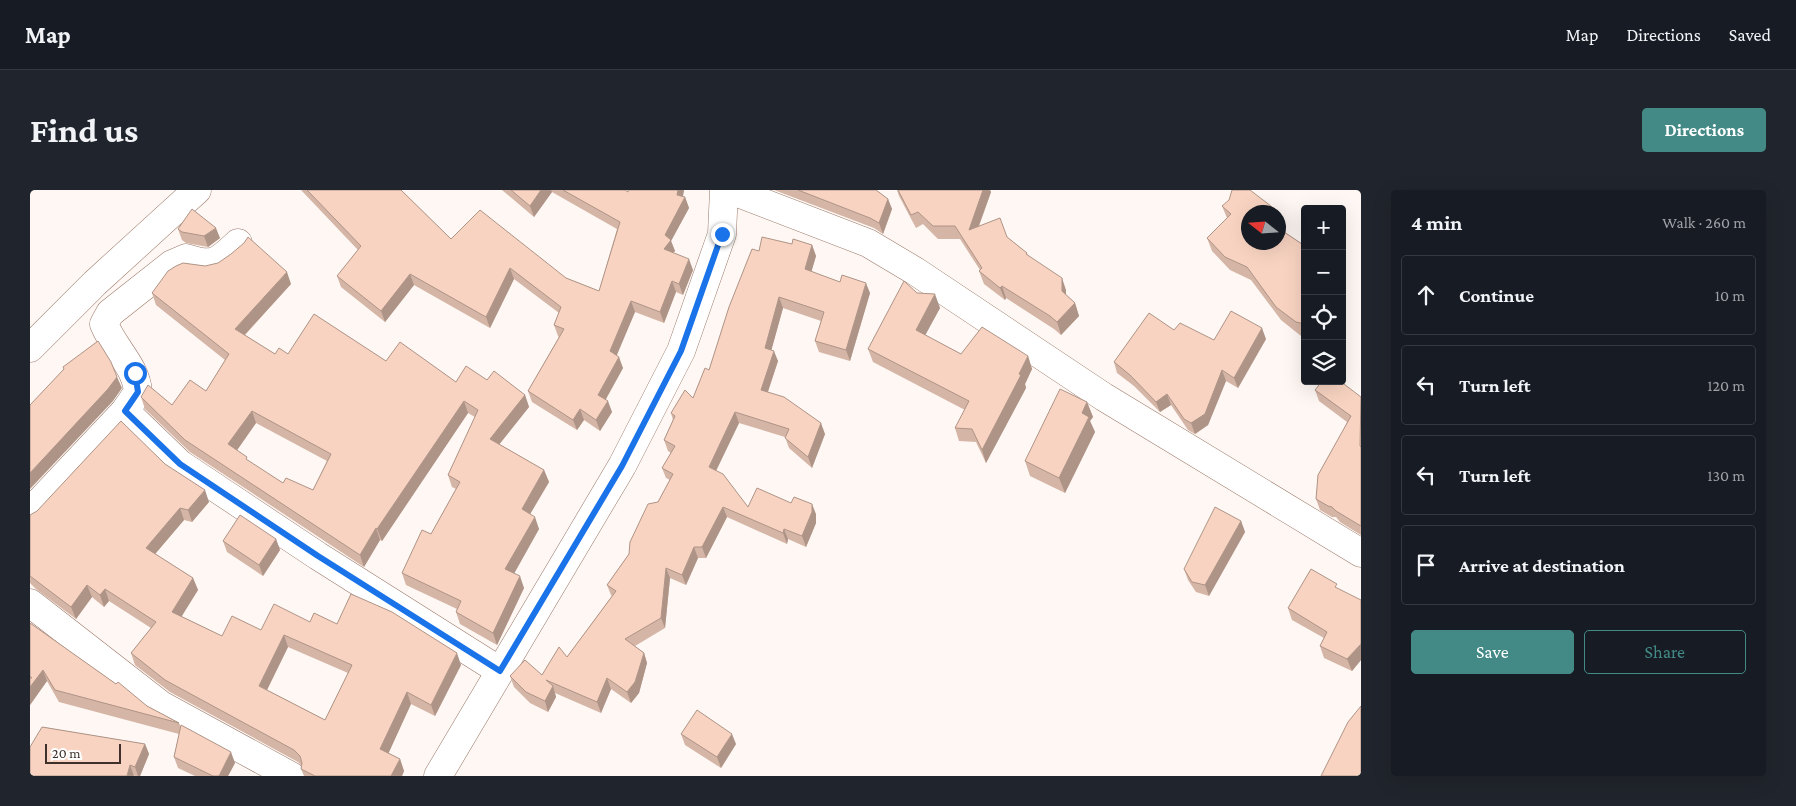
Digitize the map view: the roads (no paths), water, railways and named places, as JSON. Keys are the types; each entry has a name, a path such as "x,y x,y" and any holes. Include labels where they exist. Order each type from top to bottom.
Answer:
{"street":[{"path":"30,348 95,283 197,190"},
{"path":"438,776 622,466 681,351 722,234 724,190"},
{"path":"730,190 868,243 915,271 1104,397 1361,553"},
{"path":"30,512 125,411 138,392 138,381 135,373 108,334 104,324 110,313 172,264 186,258 203,263 218,261 238,243"},
{"path":"125,411 180,464 318,556 500,671"},
{"path":"30,603 161,705 291,776"}]}
